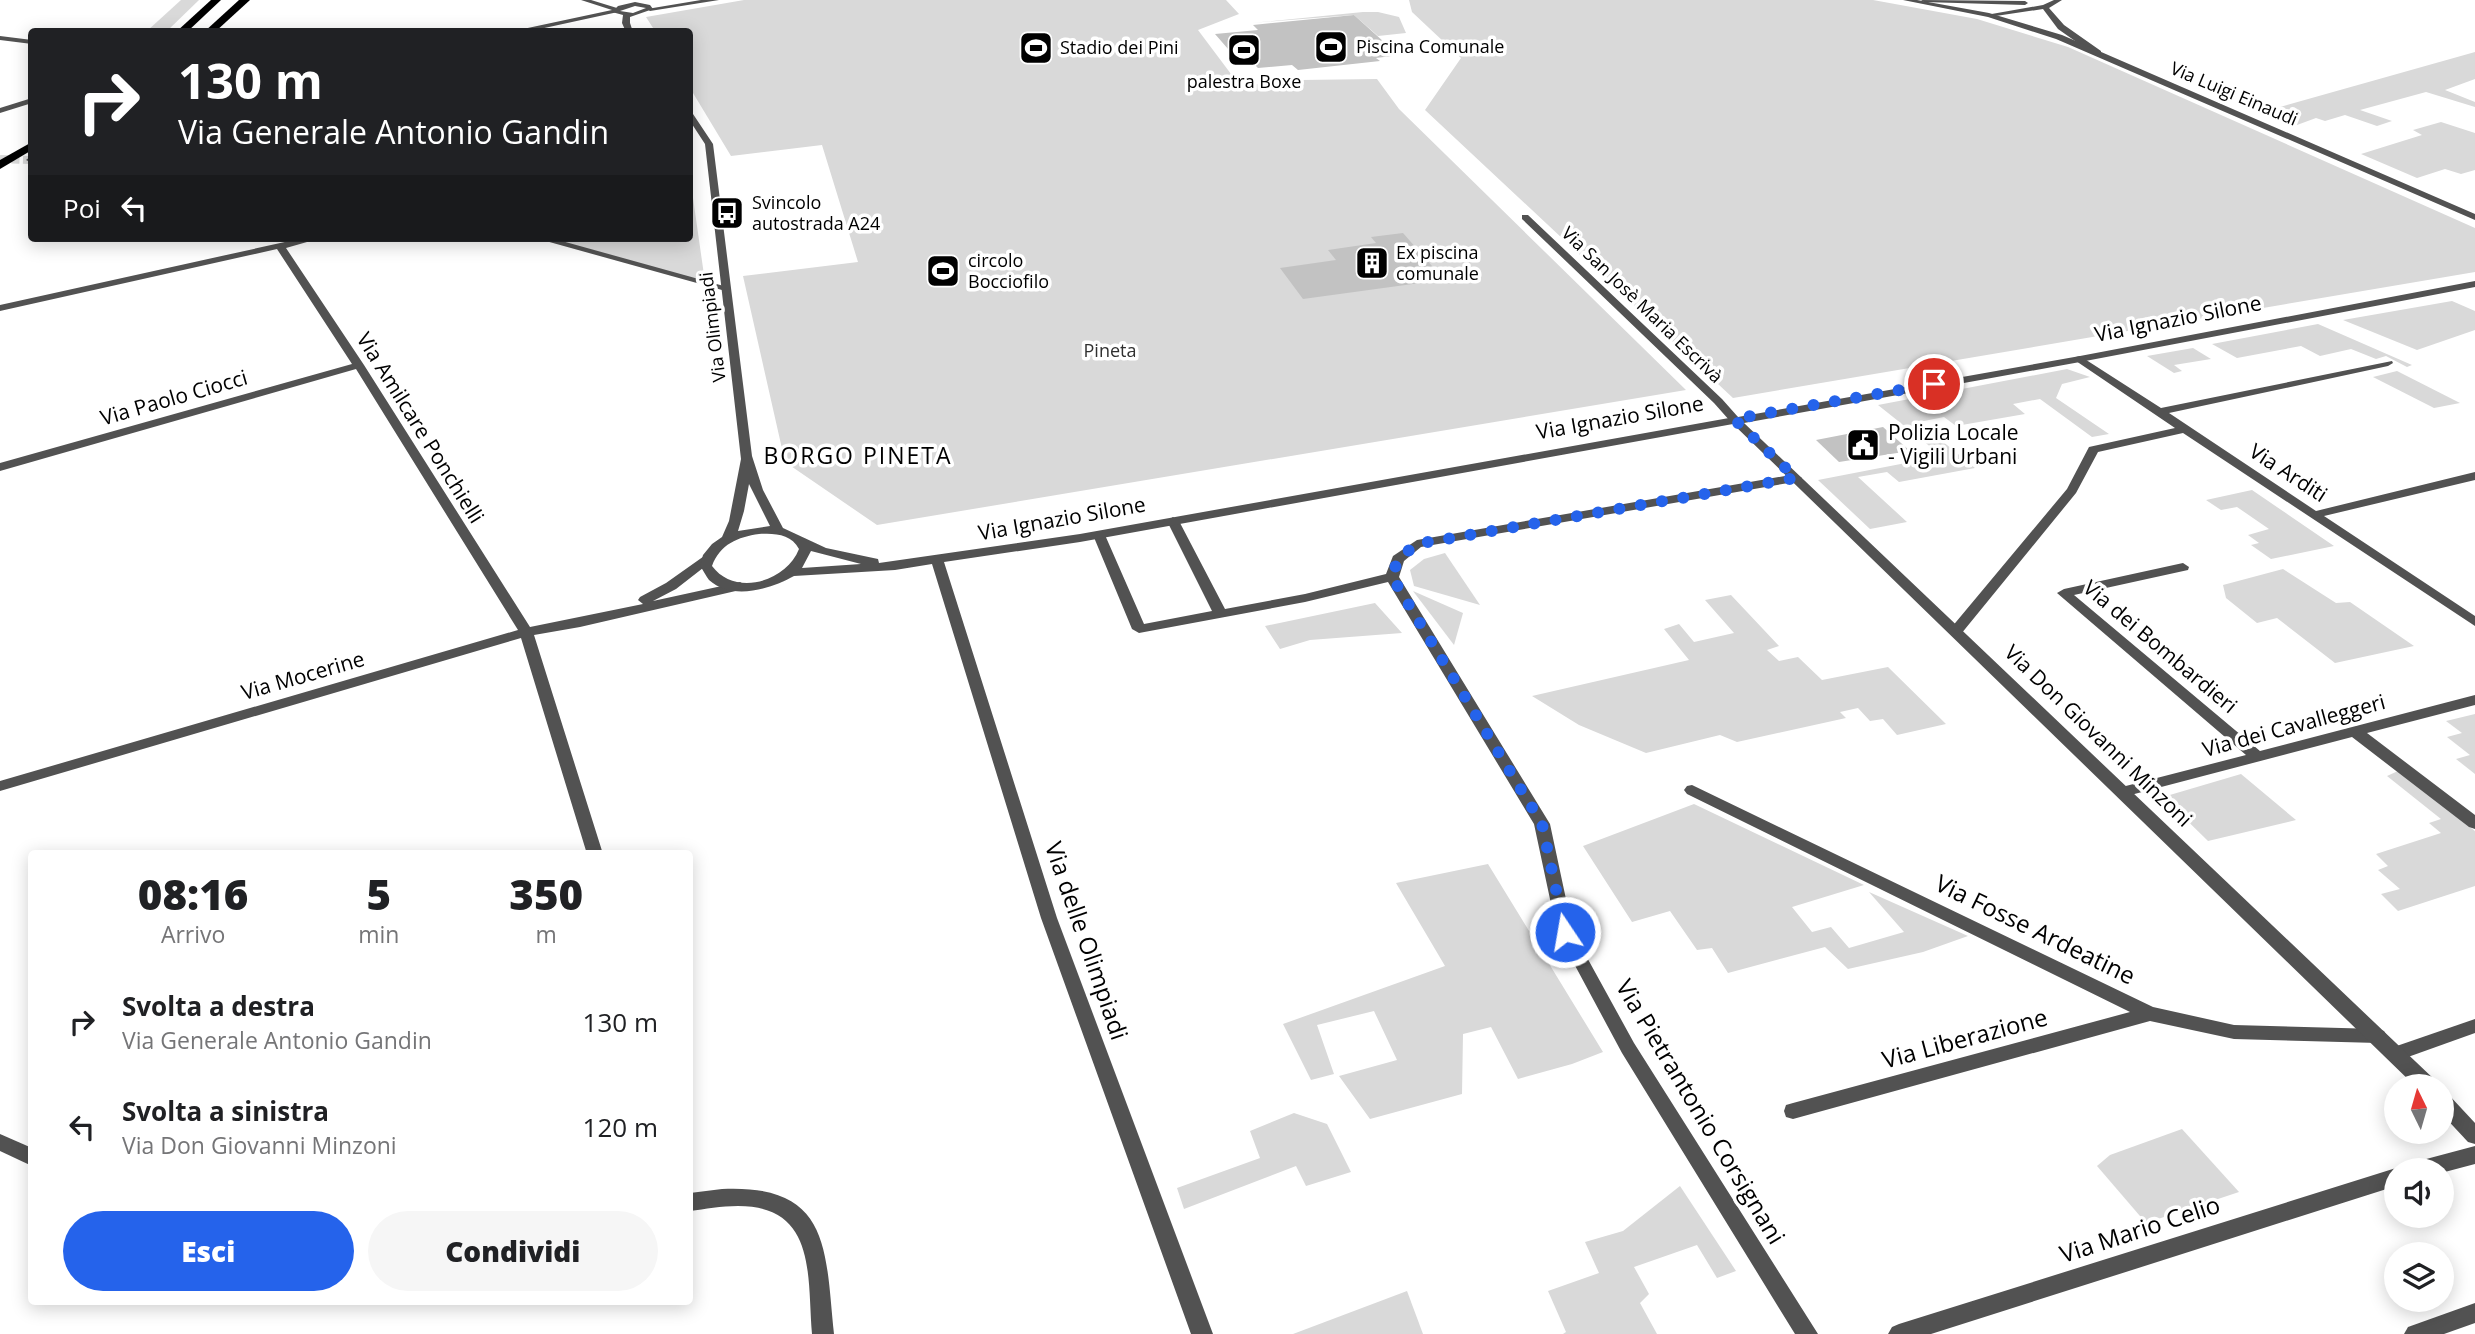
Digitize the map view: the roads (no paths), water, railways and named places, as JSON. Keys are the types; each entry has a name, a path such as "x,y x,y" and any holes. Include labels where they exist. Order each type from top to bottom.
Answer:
{"highway":[{"path":"185,28 216,0"},
{"path":"203,28 233,0"},
{"path":"214,28 245,0"},
{"path":"0,151 28,135"},
{"path":"0,166 28,148"},
{"path":"0,166 28,158"}],"street":[{"path":"584,0 627,15 716,0"},
{"path":"1906,0 1989,15 2059,0"},
{"path":"1924,0 2047,4"},
{"path":"532,28 616,11 629,2 645,5 650,9"},
{"path":"1989,15 2000,8 2025,3"},
{"path":"2047,4 2061,27 2098,53"},
{"path":"627,15 628,28"},
{"name":"Via Luigi Einaudi","path":"1989,15 2030,27 2098,53 2475,216"},
{"path":"0,38 28,42"},
{"path":"0,111 28,101"},
{"name":"Via Olimpiadi","path":"693,120 709,144 747,456 757,490 779,531"},
{"name":"Via San Josè Maria Escrivà","path":"1525,218 1734,419"},
{"path":"0,308 298,242"},
{"path":"555,242 726,288"},
{"name":"Via Amilcare Ponchielli","path":"281,246 526,632 594,850"},
{"name":"Via Ignazio Silone","path":"740,586 768,583 792,572 895,566 1099,535 2080,359 2475,284"},
{"name":"Via Arditi","path":"2080,359 2317,514 2475,622"},
{"path":"2159,412 2388,363"},
{"name":"Via Paolo Ciocci","path":"0,467 359,365"},
{"name":"Via Don Giovanni Minzoni","path":"1734,419 2415,1074"},
{"path":"1956,631 2072,490 2093,449 2185,429"},
{"name":"Via Olimpiadi","path":"727,539 733,529 740,503 747,456"},
{"path":"2317,514 2475,476"},
{"path":"1099,535 1139,629 1305,598 1392,577 1398,559 1417,544 1796,478"},
{"path":"1173,521 1220,613"},
{"path":"727,539 752,531 779,531"},
{"name":"Via Ignazio Silone","path":"779,531 843,557 895,566"},
{"name":"Via Mocerine","path":"619,613 671,586 727,539"},
{"path":"792,572 804,557 802,542"},
{"path":"707,558 709,574 716,580 740,586"},
{"name":"Via delle Olimpiadi","path":"937,560 1049,918 1202,1334"},
{"name":"Via dei Bombardieri","path":"2183,567 2064,593 2258,757"},
{"name":"Via Pietrantonio Corsignani","path":"1392,577 1542,824 1565,932 1628,1048 1807,1334"},
{"name":"Via Mocerine","path":"0,786 526,632 568,626 680,597 740,586"},
{"name":"Via dei Cavalleggeri","path":"2123,792 2475,700"},
{"path":"2355,732 2475,823"},
{"name":"Via Fosse Ardeatine","path":"1692,790 2150,1014 2234,1032 2378,1036"},
{"name":"Via Liberazione","path":"1793,1111 2150,1014"},
{"path":"2394,1054 2475,1026"},
{"path":"2454,1114 2475,1136"},
{"path":"0,1142 28,1156"},
{"path":"2454,1161 2475,1155"},
{"name":"Via Mario Celio","path":"1899,1334 2384,1181"},
{"path":"693,1202 729,1196 762,1199 791,1211 802,1221 813,1245 823,1334"},
{"path":"2415,1334 2475,1313"}],"tunnel":[{"path":"0,159 28,160"}],"place":[{"name":"Piscina Comunale","path":"1331,47"},
{"name":"Stadio dei Pini","path":"1036,48"},
{"name":"palestra Boxe","path":"1244,50"},
{"name":"Svincolo autostrada A24","path":"727,213"},
{"name":"Ex piscina comunale","path":"1372,263"},
{"name":"circolo Bocciofilo","path":"943,271"},
{"name":"Polizia Locale - Vigili Urbani","path":"1863,445"}],"district":[{"name":"BORGO PINETA","path":"858,456"}],"park label":[{"name":"Pineta","path":"1110,351"}]}
